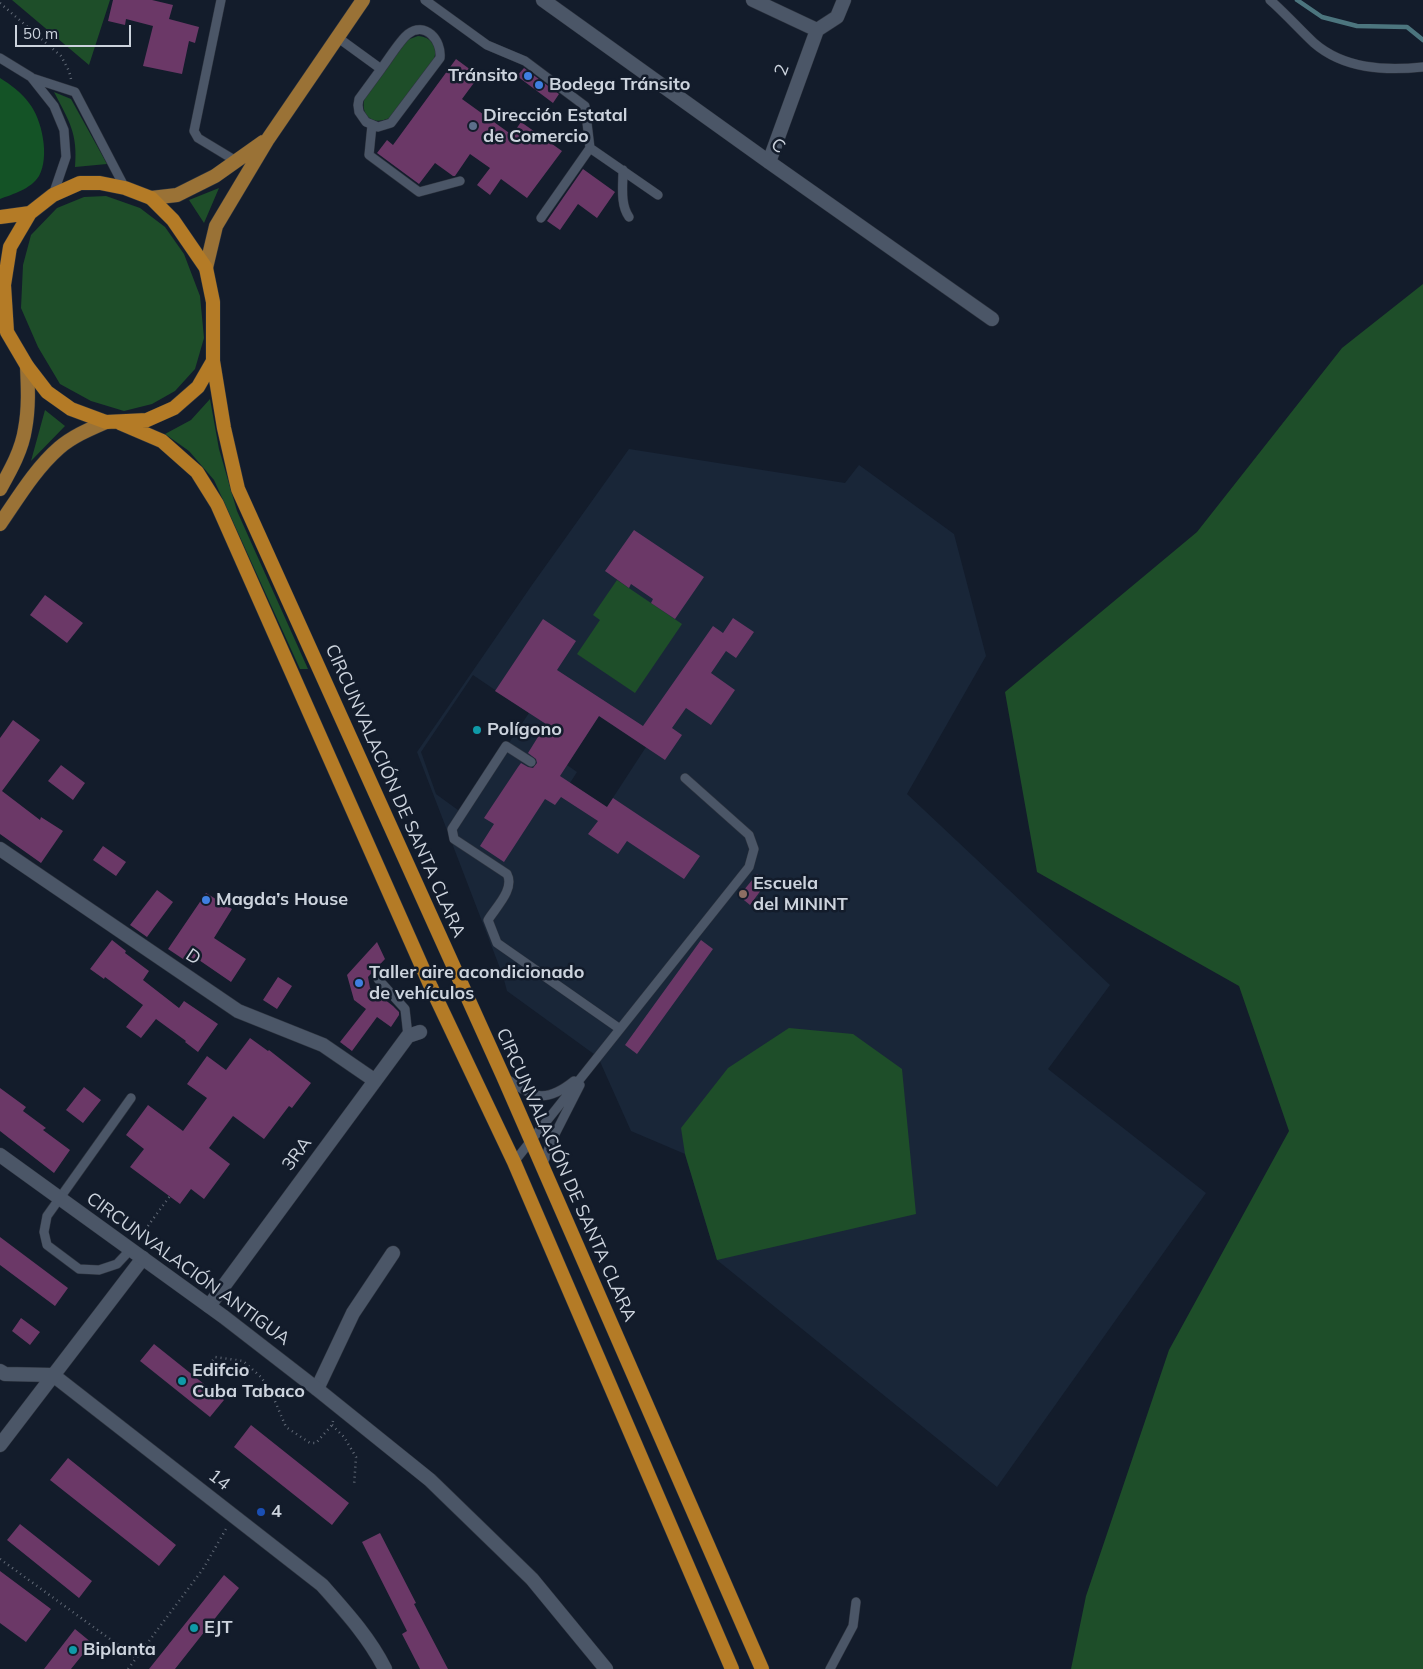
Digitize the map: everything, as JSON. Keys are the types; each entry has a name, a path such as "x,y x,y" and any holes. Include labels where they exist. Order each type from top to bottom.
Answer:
{"highway":[{"path":"206,268 173,220 151,198 125,188 100,183 80,184 54,194 30,213 10,247 4,285 3,327 27,366 47,392 71,409 162,441 197,472 217,504 427,978 514,1162 732,1669"},
{"path":"0,217 30,213"},
{"name":"CIRCUNVALACIÓN DE SANTA CLARA","path":"206,268 213,302 213,361 224,428 238,489 531,1140 762,1669"},
{"path":"111,422 147,420 174,408 198,387 213,361"}],"main road":[{"path":"206,268 216,226 268,139 363,0"},
{"path":"151,198 177,195 215,176 268,139"},
{"path":"0,490 12,468 25,430 29,399 27,366"},
{"path":"0,524 35,474 60,448 75,436 111,422"}],"street":[{"name":"C","path":"543,0 992,319"},
{"path":"753,0 817,30 837,17 844,0"},
{"name":"2","path":"769,162 817,30"},
{"name":"D","path":"0,848 238,1011 323,1045 374,1080"},
{"name":"3RA","path":"209,1306 374,1080 414,1034"},
{"name":"CIRCUNVALACIÓN ANTIGUA","path":"0,1155 209,1306 317,1389 430,1480 532,1579 606,1669"},
{"path":"317,1389 353,1313 393,1253"},
{"path":"0,1445 143,1258"},
{"path":"0,1371 5,1374 53,1375"},
{"name":"14","path":"53,1375 322,1585 353,1620 379,1657 385,1669"}],"lane":[{"path":"222,0 194,131 198,138 236,161"},
{"path":"424,0 487,45 525,61 585,106 590,148 541,218"},
{"path":"1270,0 1315,44 1332,56 1351,64 1377,68 1422,67"},
{"path":"415,31 429,33 435,37 439,44 440,58 391,123 384,126 372,125 361,118 358,105 359,99 381,69 408,34 415,31"},
{"path":"337,37 381,69"},
{"path":"0,58 31,78 75,92 125,188"},
{"path":"31,78 54,106 64,130 66,157 54,194"},
{"path":"372,125 369,155 419,192 460,181"},
{"path":"590,148 658,195"},
{"path":"623,170 623,200 629,217"},
{"path":"531,762 506,746 452,829 454,839 507,874 510,880 509,888 488,920 497,943 620,1029"},
{"path":"514,1162 749,867 754,849 749,835 686,778"},
{"path":"378,979 405,1009 414,1034"},
{"path":"502,1076 535,1096 547,1096 561,1092 588,1069"},
{"path":"542,1166 553,1138 588,1069"},
{"path":"131,1249 117,1264 99,1270 79,1269 47,1245 44,1232 47,1216 132,1098"},
{"path":"830,1669 853,1626 856,1602"}],"path":[{"path":"0,3 61,56 69,70 75,92"},
{"path":"131,1249 170,1196"},
{"path":"207,1368 215,1357 243,1360 261,1377 286,1427 310,1443 316,1443 332,1425 336,1405"},
{"path":"332,1425 344,1437 356,1457 354,1486"},
{"path":"128,1669 203,1569 233,1515"},
{"path":"0,1559 136,1658"}],"shaded area":[{"name":"Escuela del MININT","path":"629,449 845,483 859,465 954,534 986,656 907,794 1110,985 1048,1069 1206,1193 997,1487 717,1260 685,1154 631,1131 598,1057 507,991 503,976 417,752 532,585","holes":["473,675 529,713 462,813 436,794 421,752","599,716 646,747 607,807 570,783 577,772 567,765"]}],"green space":[{"path":"12,0 110,0 89,65"},
{"path":"418,36 427,38 433,44 435,51 434,60 391,117 379,121 369,118 364,110 365,97 407,40"},
{"path":"0,78 19,92 34,110 41,128 44,159 36,181 0,199"},
{"path":"54,92 71,99 107,164 75,167 74,136"},
{"path":"219,188 204,223 189,200"},
{"path":"106,196 140,208 165,227 184,254 200,296 204,338 195,369 175,391 152,404 124,411 91,401 60,384 38,347 21,308 23,265 31,235 57,208 84,197"},
{"path":"1423,284 1423,1669 1071,1669 1086,1596 1169,1350 1289,1131 1239,986 1037,872 1005,692 1197,532 1342,348"},
{"path":"210,399 219,449 237,511 308,669 300,669 214,480 189,451 165,434 191,420"},
{"path":"45,410 65,426 31,461"},
{"path":"617,580 682,624 635,693 577,654 600,620 593,615"},
{"path":"789,1028 853,1034 902,1069 916,1214 717,1260 685,1154 681,1128 728,1068"}],"building":[{"path":"113,0 152,0 173,5 169,19 199,27 195,43 189,41 182,74 143,66 153,26 126,19 125,25 108,21"},
{"name":"Dirección Estatal de Comercio","path":"456,59 479,76 462,99 512,135 521,122 562,151 527,198 501,179 490,195 477,185 490,168 470,154 455,176 435,163 419,184 377,153 387,140 393,145"},
{"name":"Bodega Tránsito","path":"524,68 559,94 553,103 517,76"},
{"path":"583,169 615,192 597,218 578,204 560,230 547,221"},
{"path":"634,530 704,577 675,619 651,603 653,599 631,584 629,588 605,571"},
{"path":"45,595 83,623 67,643 30,615"},
{"path":"733,618 754,632 736,658 726,651 711,673 735,690 711,725 686,708 672,728 682,735 665,760 599,716 560,776 607,807 613,798 700,856 684,879 627,841 618,854 588,834 598,821 561,797 555,805 545,799 504,862 480,846 494,824 484,818 518,767 521,763 533,768 537,763 536,759 528,753 546,724 495,691 543,619 576,641 557,670 643,726 713,626 723,633"},
{"path":"13,720 40,740 2,791 40,820 41,817 63,831 41,863 0,834 0,738"},
{"path":"61,765 85,783 73,800 48,781"},
{"path":"103,846 126,862 116,876 93,860"},
{"path":"757,874 767,882 750,905 739,896"},
{"path":"157,890 173,902 147,937 130,925"},
{"path":"206,893 232,909 214,938 246,959 231,982 196,958 192,965 168,949"},
{"path":"112,940 126,951 125,953 149,971 143,980 179,1008 184,1001 218,1024 198,1052 156,1019 141,1038 126,1027 143,1005 105,977 104,979 90,969"},
{"path":"701,940 713,949 637,1054 625,1045"},
{"name":"Taller aire acondicionado de vehículos","path":"377,942 385,959 368,977 370,988 393,1006 399,1012 399,1015 391,1027 377,1017 352,1051 340,1042 366,1009 354,1000 347,975"},
{"path":"278,977 292,986 277,1009 263,1000"},
{"path":"250,1038 269,1050 311,1083 292,1108 289,1106 264,1139 233,1116 209,1148 230,1164 204,1199 191,1189 180,1204 130,1167 144,1149 126,1135 148,1105 183,1131 207,1098 187,1084 207,1056 226,1070"},
{"path":"84,1087 101,1100 83,1123 66,1110"},
{"path":"0,1088 26,1107 23,1111 46,1128 43,1130 70,1150 54,1173 0,1131"},
{"path":"0,1237 68,1288 55,1306 0,1265"},
{"path":"21,1318 40,1332 30,1345 12,1331"},
{"name":"Edifcio Cuba Tabaco","path":"154,1344 224,1400 210,1417 140,1361"},
{"path":"251,1425 349,1503 332,1525 234,1447"},
{"path":"68,1458 176,1545 159,1566 50,1480"},
{"path":"20,1524 92,1581 79,1598 7,1540"},
{"path":"380,1533 448,1669 420,1669 402,1634 407,1631 362,1542"},
{"path":"0,1571 51,1609 26,1642 0,1623"},
{"name":"EJT","path":"224,1575 239,1588 175,1669 149,1669"},
{"name":"Biplanta","path":"75,1629 92,1643 71,1669 44,1669"}],"waterway":[{"path":"1297,0 1322,17 1357,26 1407,27 1423,40"}],"place":[{"name":"Tránsito","path":"528,76"},
{"name":"Bodega Tránsito","path":"539,85"},
{"name":"Dirección Estatal de Comercio","path":"473,126"},
{"name":"Polígono","path":"477,730"},
{"name":"Escuela del MININT","path":"743,894"},
{"name":"Magda’s House","path":"206,900"},
{"name":"Taller aire acondicionado de vehículos","path":"359,983"},
{"name":"Edifcio Cuba Tabaco","path":"182,1381"},
{"name":"4","path":"261,1512"},
{"name":"EJT","path":"194,1628"},
{"name":"Biplanta","path":"73,1650"}]}
